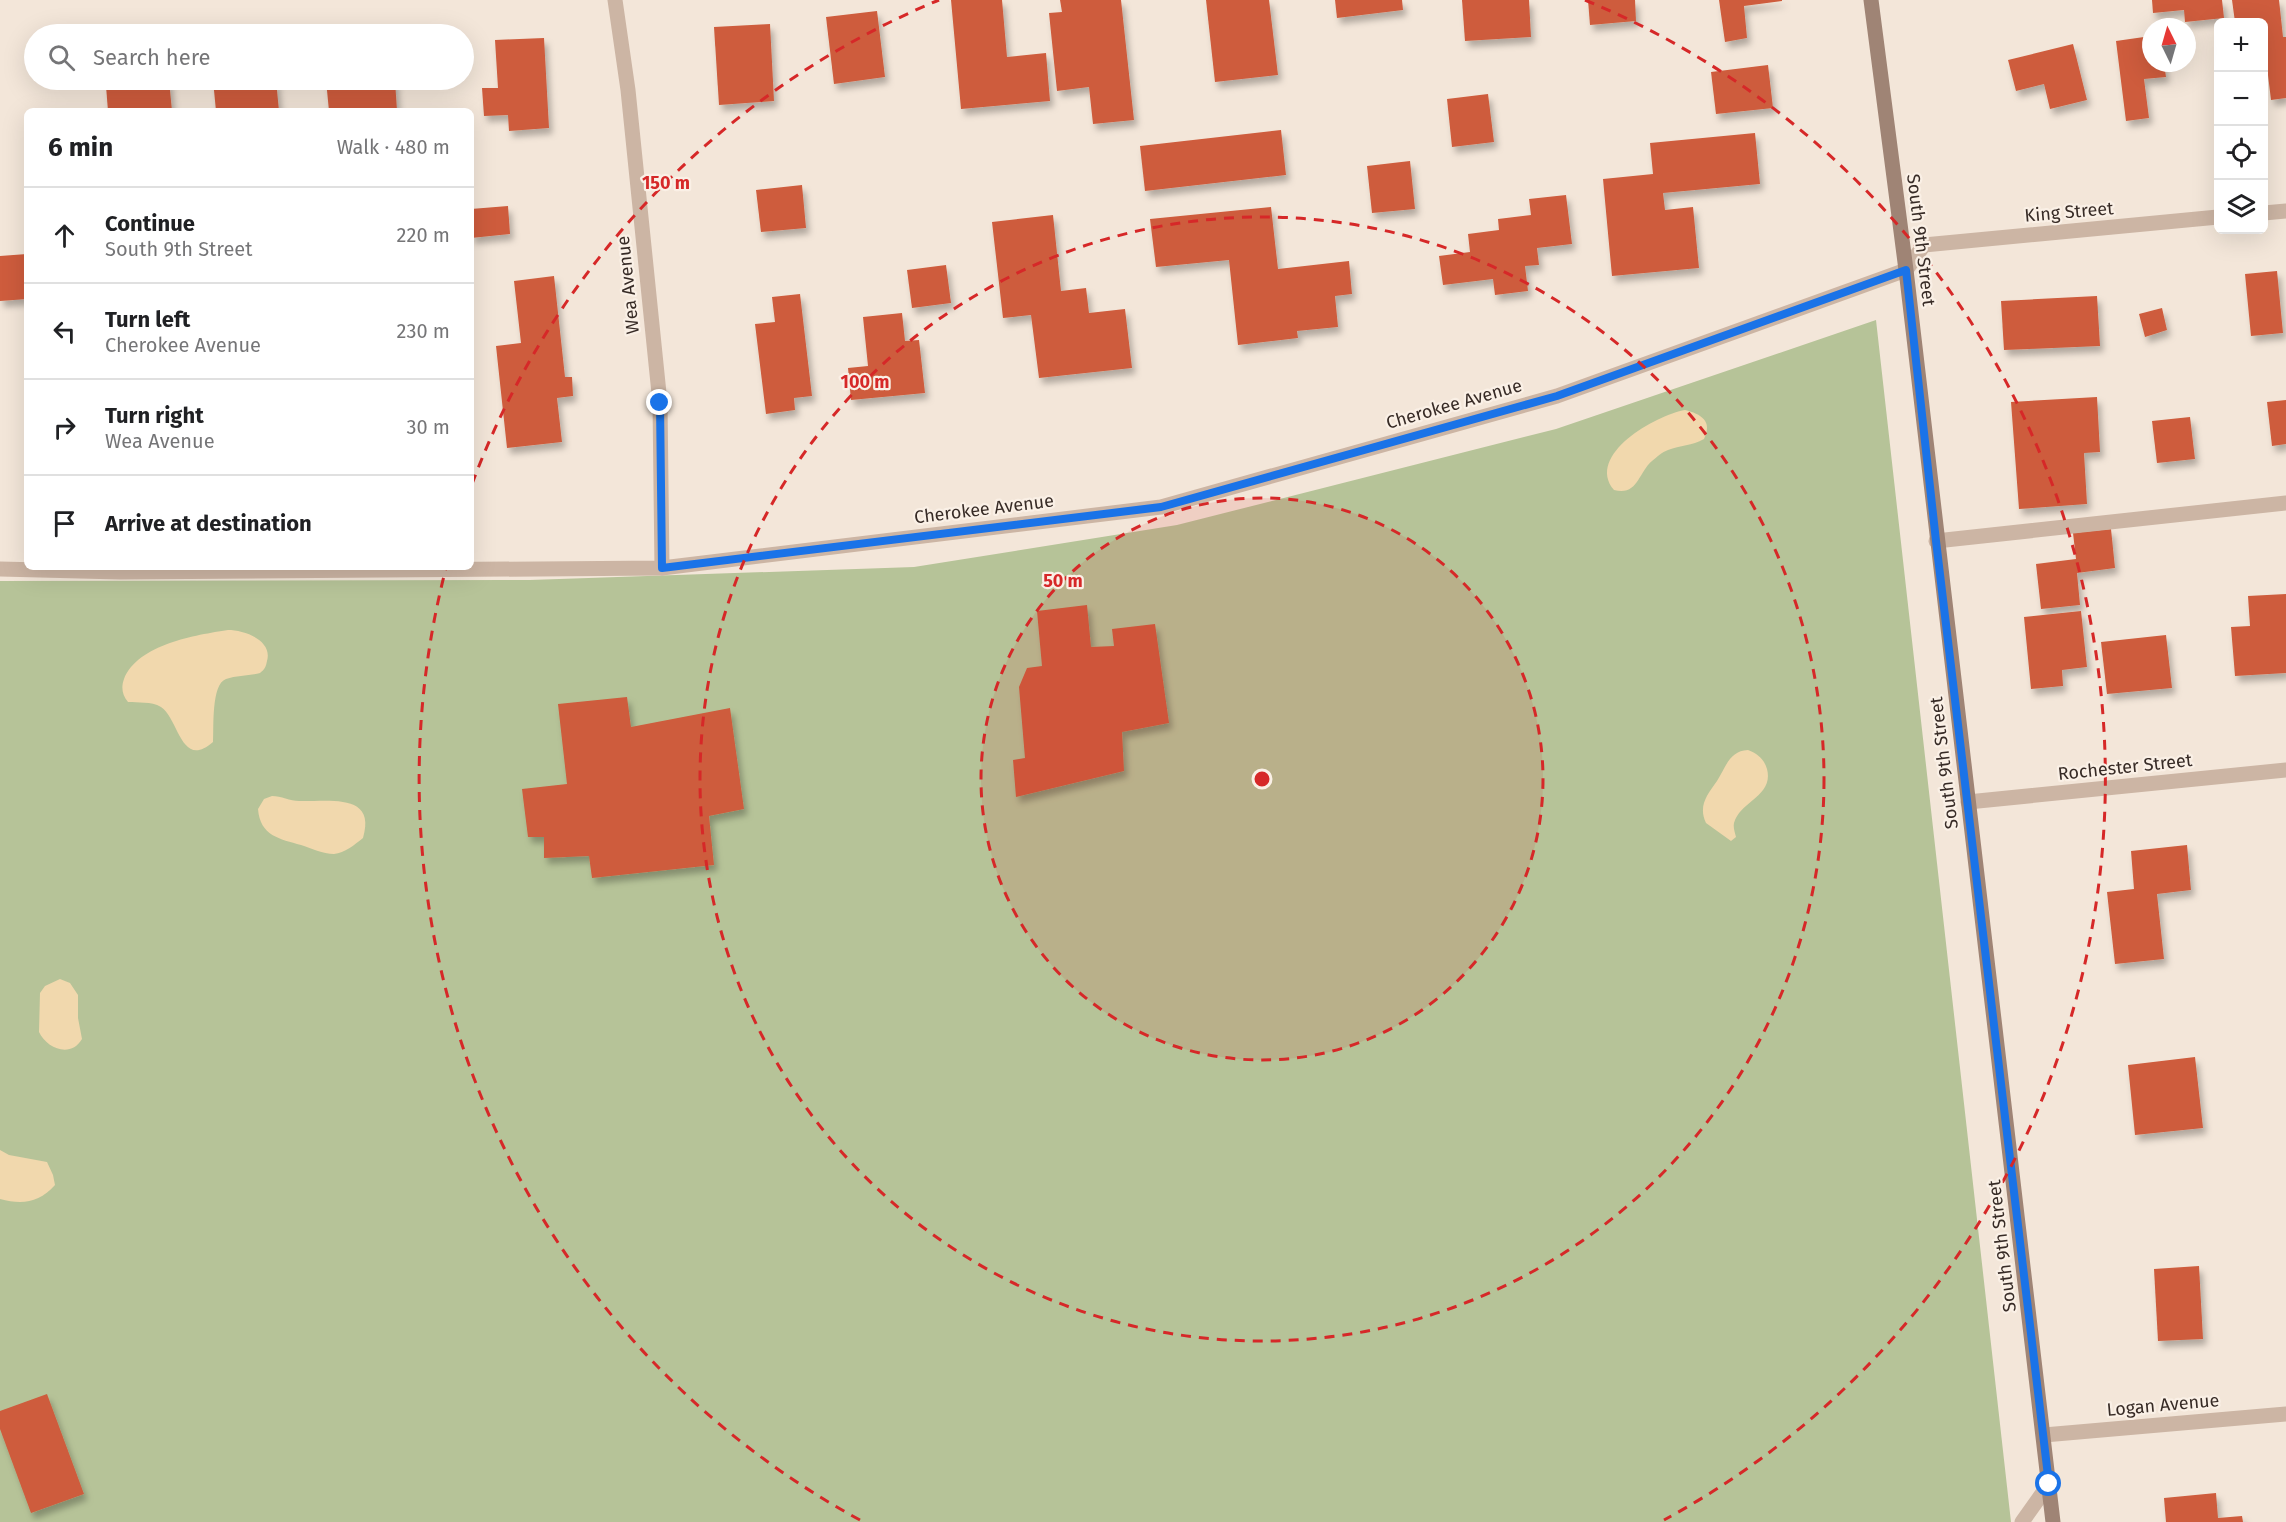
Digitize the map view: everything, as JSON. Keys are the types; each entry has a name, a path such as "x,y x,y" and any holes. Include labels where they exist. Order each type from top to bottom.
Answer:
{"street":[{"name":"Wea Avenue","path":"615,0 628,90 660,403 662,568"},
{"name":"South 9th Street","path":"1871,0 1906,270 1936,541 2053,1522"},
{"path":"2268,213 2286,211"},
{"name":"King Street","path":"1906,270 1924,245 2214,217"},
{"name":"Cherokee Avenue","path":"474,569 662,568 1161,507 1557,396 1906,270"},
{"path":"1936,541 2286,503"},
{"name":"Cherokee Avenue","path":"0,569 24,570"},
{"name":"Cherokee Avenue","path":"44,570 131,572 396,570"},
{"name":"Rochester Street","path":"1968,802 2286,770"},
{"name":"Logan Avenue","path":"2044,1435 2286,1414"},
{"path":"2022,1522 2049,1484"}],"green space":[{"path":"1876,320 2011,1522 0,1522 0,581 530,580 914,567 1177,525 1556,429"}],"sand":[{"path":"1685,410 1704,419 1707,427 1704,439 1664,452 1647,466 1633,487 1622,491 1614,490 1608,477 1609,463 1616,451 1642,428 1672,413"},
{"path":"228,630 249,634 262,642 268,654 266,665 260,673 226,679 221,683 216,697 213,742 202,749 194,750 182,740 167,713 161,707 149,703 128,702 123,694 123,682 131,667 155,649 185,638"},
{"path":"1748,750 1762,760 1767,769 1768,778 1761,792 1737,815 1734,823 1736,837 1731,841 1706,823 1703,806 1732,757 1736,753"},
{"path":"272,796 296,801 335,801 356,806 363,813 365,823 363,838 346,850 334,854 321,852 272,835 263,825 258,809 264,799"},
{"path":"60,979 70,983 78,995 78,1018 82,1039 77,1045 66,1050 53,1047 39,1032 40,993 45,986"},
{"path":"0,1150 9,1155 47,1162 55,1185 43,1196 30,1201 16,1202 0,1199"}],"building":[{"path":"951,0 1002,0 1007,57 1046,53 1050,101 961,109"},
{"path":"1060,0 1121,0 1134,120 1093,124 1089,87 1057,91 1049,13 1062,12"},
{"path":"1206,0 1269,0 1278,75 1215,82"},
{"path":"1335,0 1402,0 1403,10 1337,18"},
{"path":"1462,0 1529,0 1531,37 1465,41"},
{"path":"1588,0 1635,0 1636,21 1590,25"},
{"path":"1719,0 1782,1 1744,6 1747,38 1725,42"},
{"path":"2152,0 2222,0 2224,18 2196,21 2196,18 2185,18 2184,10 2153,13"},
{"path":"2232,0 2279,0 2283,37 2286,37 2286,98 2271,100 2268,75 2268,18 2234,18"},
{"path":"877,11 885,77 834,84 826,17"},
{"path":"770,24 774,101 719,105 714,27"},
{"path":"2142,37 2142,72 2165,72 2166,77 2144,79 2149,118 2126,121 2116,41"},
{"path":"544,38 549,128 509,131 508,115 484,116 482,88 498,88 495,40"},
{"path":"2073,44 2087,100 2050,109 2044,84 2016,91 2008,60"},
{"path":"1768,65 1773,108 1716,114 1711,72"},
{"path":"106,90 170,90 172,108 108,108"},
{"path":"214,90 277,90 279,108 216,108"},
{"path":"327,90 396,90 397,108 329,108"},
{"path":"1488,94 1494,142 1452,147 1447,99"},
{"path":"1281,130 1286,175 1145,191 1140,146"},
{"path":"1755,133 1760,184 1663,193 1665,210 1693,207 1699,268 1612,276 1603,179 1653,174 1650,143"},
{"path":"1410,161 1415,209 1372,213 1367,166"},
{"path":"802,185 806,228 761,232 756,190"},
{"path":"1566,195 1572,244 1537,248 1539,265 1525,266 1528,291 1495,295 1493,279 1443,285 1439,256 1470,252 1468,234 1499,230 1498,219 1531,215 1529,199"},
{"path":"508,206 510,234 474,238 474,209"},
{"path":"1271,207 1278,269 1349,261 1352,294 1335,296 1338,327 1297,331 1298,338 1238,345 1229,260 1156,267 1150,219"},
{"path":"1053,215 1061,291 1086,288 1089,313 1125,309 1132,368 1039,378 1031,315 1003,318 992,222"},
{"path":"24,254 24,299 0,301 0,256"},
{"path":"946,265 951,303 912,308 907,270"},
{"path":"2277,271 2283,333 2251,336 2245,274"},
{"path":"554,276 565,377 572,377 573,396 557,398 562,442 507,448 496,346 521,343 514,281"},
{"path":"800,294 812,396 794,398 795,410 766,414 755,324 775,322 772,297"},
{"path":"2097,296 2100,346 2004,350 2001,301"},
{"path":"2162,308 2167,330 2145,337 2139,314"},
{"path":"902,313 905,341 919,340 925,393 851,400 848,368 868,366 863,317"},
{"path":"2097,397 2100,452 2084,453 2087,504 2019,509 2011,402"},
{"path":"2286,400 2286,444 2272,446 2267,402"},
{"path":"2190,417 2195,459 2157,463 2152,421"},
{"path":"2111,529 2115,568 2077,573 2080,605 2041,609 2036,564 2076,559 2073,533"},
{"path":"2286,594 2286,673 2235,676 2231,627 2250,626 2248,596"},
{"path":"1087,605 1091,647 1114,646 1112,629 1155,624 1169,723 1122,732 1124,771 1016,797 1013,760 1025,758 1019,687 1027,668 1042,666 1037,611"},
{"path":"2081,611 2087,667 2062,670 2063,686 2031,689 2024,617"},
{"path":"2166,635 2172,688 2107,694 2101,642"},
{"path":"627,697 631,727 730,708 744,809 709,816 714,865 592,878 589,856 544,858 544,837 528,837 522,789 567,784 558,704"},
{"path":"2187,845 2191,890 2157,894 2164,959 2115,964 2107,892 2134,889 2131,851"},
{"path":"2195,1057 2203,1128 2135,1135 2128,1065"},
{"path":"2199,1266 2203,1339 2158,1341 2154,1269"},
{"path":"47,1394 84,1494 31,1513 0,1429 0,1411"},
{"path":"2216,1493 2218,1518 2242,1516 2243,1522 2166,1522 2164,1498"}],"route":[{"path":"660,403 662,568 1161,507 1557,396 1906,270 1936,541 2049,1484"}]}
